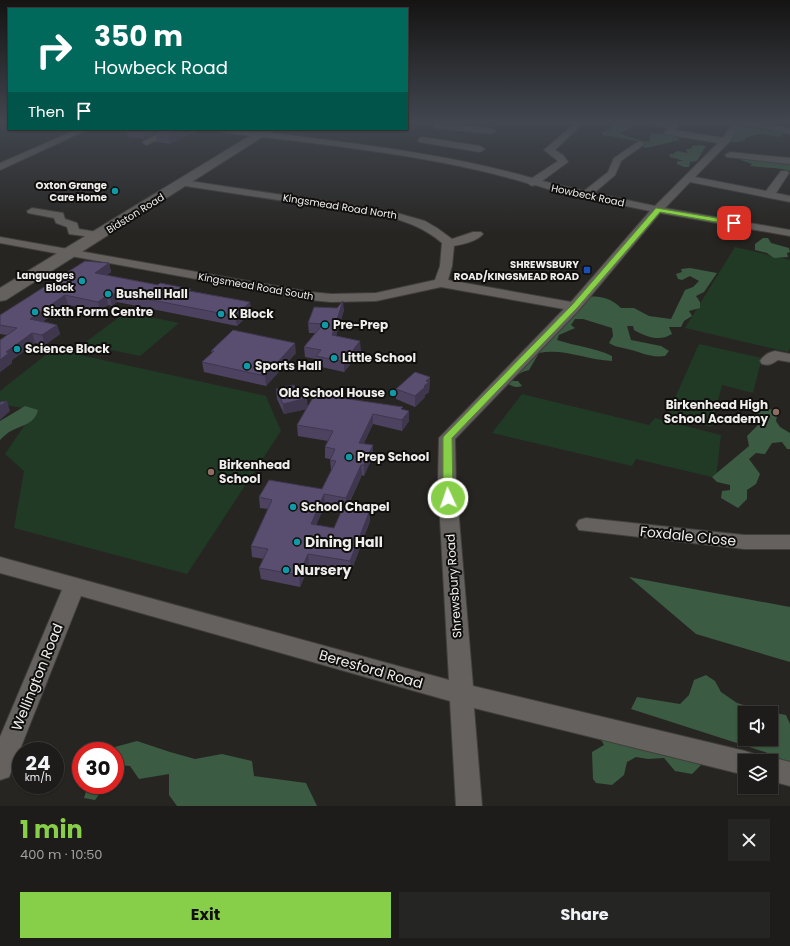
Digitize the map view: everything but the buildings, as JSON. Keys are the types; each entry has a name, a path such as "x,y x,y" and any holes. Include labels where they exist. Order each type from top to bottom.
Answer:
{"main road":[{"name":"Bidston Road","path":"0,296 219,161"}],"street":[{"path":"0,167 14,161"},
{"name":"Howbeck Road","path":"443,161 493,170 532,183 658,209 790,233"},
{"path":"532,183 563,162 562,161"},
{"path":"587,194 612,173 617,161"},
{"name":"Shrewsbury Road","path":"469,806 447,483 448,438 574,307 658,209 707,161"},
{"path":"769,195 784,173"},
{"path":"689,179 790,199"},
{"name":"Kingsmead Road North","path":"183,183 390,214 416,220 432,228 448,244"},
{"path":"32,211 59,215 60,221 73,225 73,232 100,234"},
{"path":"478,234 468,243 448,244 446,266 441,283 574,307"},
{"name":"Kingsmead Road South","path":"0,240 310,296 331,298 376,297 441,283"},
{"path":"767,361 775,355 790,358"},
{"name":"Foxdale Close","path":"586,525 744,542 790,542"},
{"name":"Beresford Road","path":"0,565 462,694 738,761"},
{"name":"Wellington Road","path":"0,768 74,586"},
{"path":"778,771 790,774"}],"green space":[{"path":"677,161 684,161 683,161 697,161 690,162 689,167 684,167 677,164"},
{"path":"743,161 790,162 790,171 750,166 752,164"},
{"path":"763,238 768,238 771,243 789,248 790,252 787,253 788,257 774,258 767,253 755,250 755,244"},
{"path":"735,247 790,260 790,348 788,352 685,328"},
{"path":"690,268 717,273 704,292 696,296 700,302 700,308 689,311 692,316 684,321 681,327 669,327 672,334 662,338 653,338 634,330 633,326 627,326 631,340 661,346 669,351 665,356 650,355 613,345 609,343 613,336 612,328 583,319 575,319 571,325 575,328 559,335 557,340 606,353 612,356 612,361 557,352 539,353 529,370 517,375 512,381 518,381 522,386 513,386 501,378 579,297 602,297 621,308 634,308 649,316 671,319 685,290 693,287 699,281 690,276 682,280 678,279 676,274 682,272 681,269"},
{"path":"126,312 179,323 140,356 83,344"},
{"path":"699,344 762,358 753,393 722,385 711,427 667,416"},
{"path":"53,349 266,396 281,431 187,574 14,528 24,471 5,454 35,410 0,404 0,391"},
{"path":"522,394 649,425 655,418 721,435 716,478 636,459 632,466 492,433"},
{"path":"25,406 38,410 34,418 28,424 10,432 0,440 0,421"},
{"path":"766,408 773,410 777,416 776,421 780,427 790,433 790,449 787,449 782,442 772,443 765,454 756,453 749,459 760,474 756,484 747,490 747,499 738,508 721,498 722,491 730,490 730,485 717,482 712,477 749,446 747,436 761,422 755,417 754,410"},
{"path":"629,577 790,607 790,662 696,634"},
{"path":"706,675 715,681 721,692 737,703 747,706 738,706 738,743 631,709 637,697 680,704 689,695 694,680"},
{"path":"778,713 786,715 790,724 790,763 778,758 778,754 770,754 746,746 778,746"},
{"path":"597,732 704,762 692,774 675,771 664,758 648,759 636,757 627,762 624,775 612,785 596,783 593,779 592,752 604,745"},
{"path":"137,741 195,759 222,754 252,761 254,776 306,783 317,806 177,806 169,795 169,774 139,779 130,766 124,766 124,744"},
{"path":"85,794 99,794 95,800 84,798"}],"place":[{"name":"Oxton Grange Care Home","path":"115,191"},
{"name":"SHREWSBURY ROAD/KINGSMEAD ROAD","path":"587,270"},
{"name":"Languages Block","path":"82,281"},
{"name":"Bushell Hall","path":"108,294"},
{"name":"Sixth Form Centre","path":"35,312"},
{"name":"K Block","path":"221,314"},
{"name":"Pre-Prep","path":"325,325"},
{"name":"Science Block","path":"17,349"},
{"name":"Little School","path":"334,358"},
{"name":"Sports Hall","path":"247,366"},
{"name":"Old School House","path":"393,393"},
{"name":"Birkenhead High School Academy","path":"776,412"},
{"name":"Prep School","path":"349,457"},
{"name":"Birkenhead School","path":"211,472"},
{"name":"School Chapel","path":"293,507"},
{"name":"Dining Hall","path":"297,542"},
{"name":"Nursery","path":"286,570"}],"route":[{"path":"448,498 448,438 574,307 658,209 734,223"}]}
